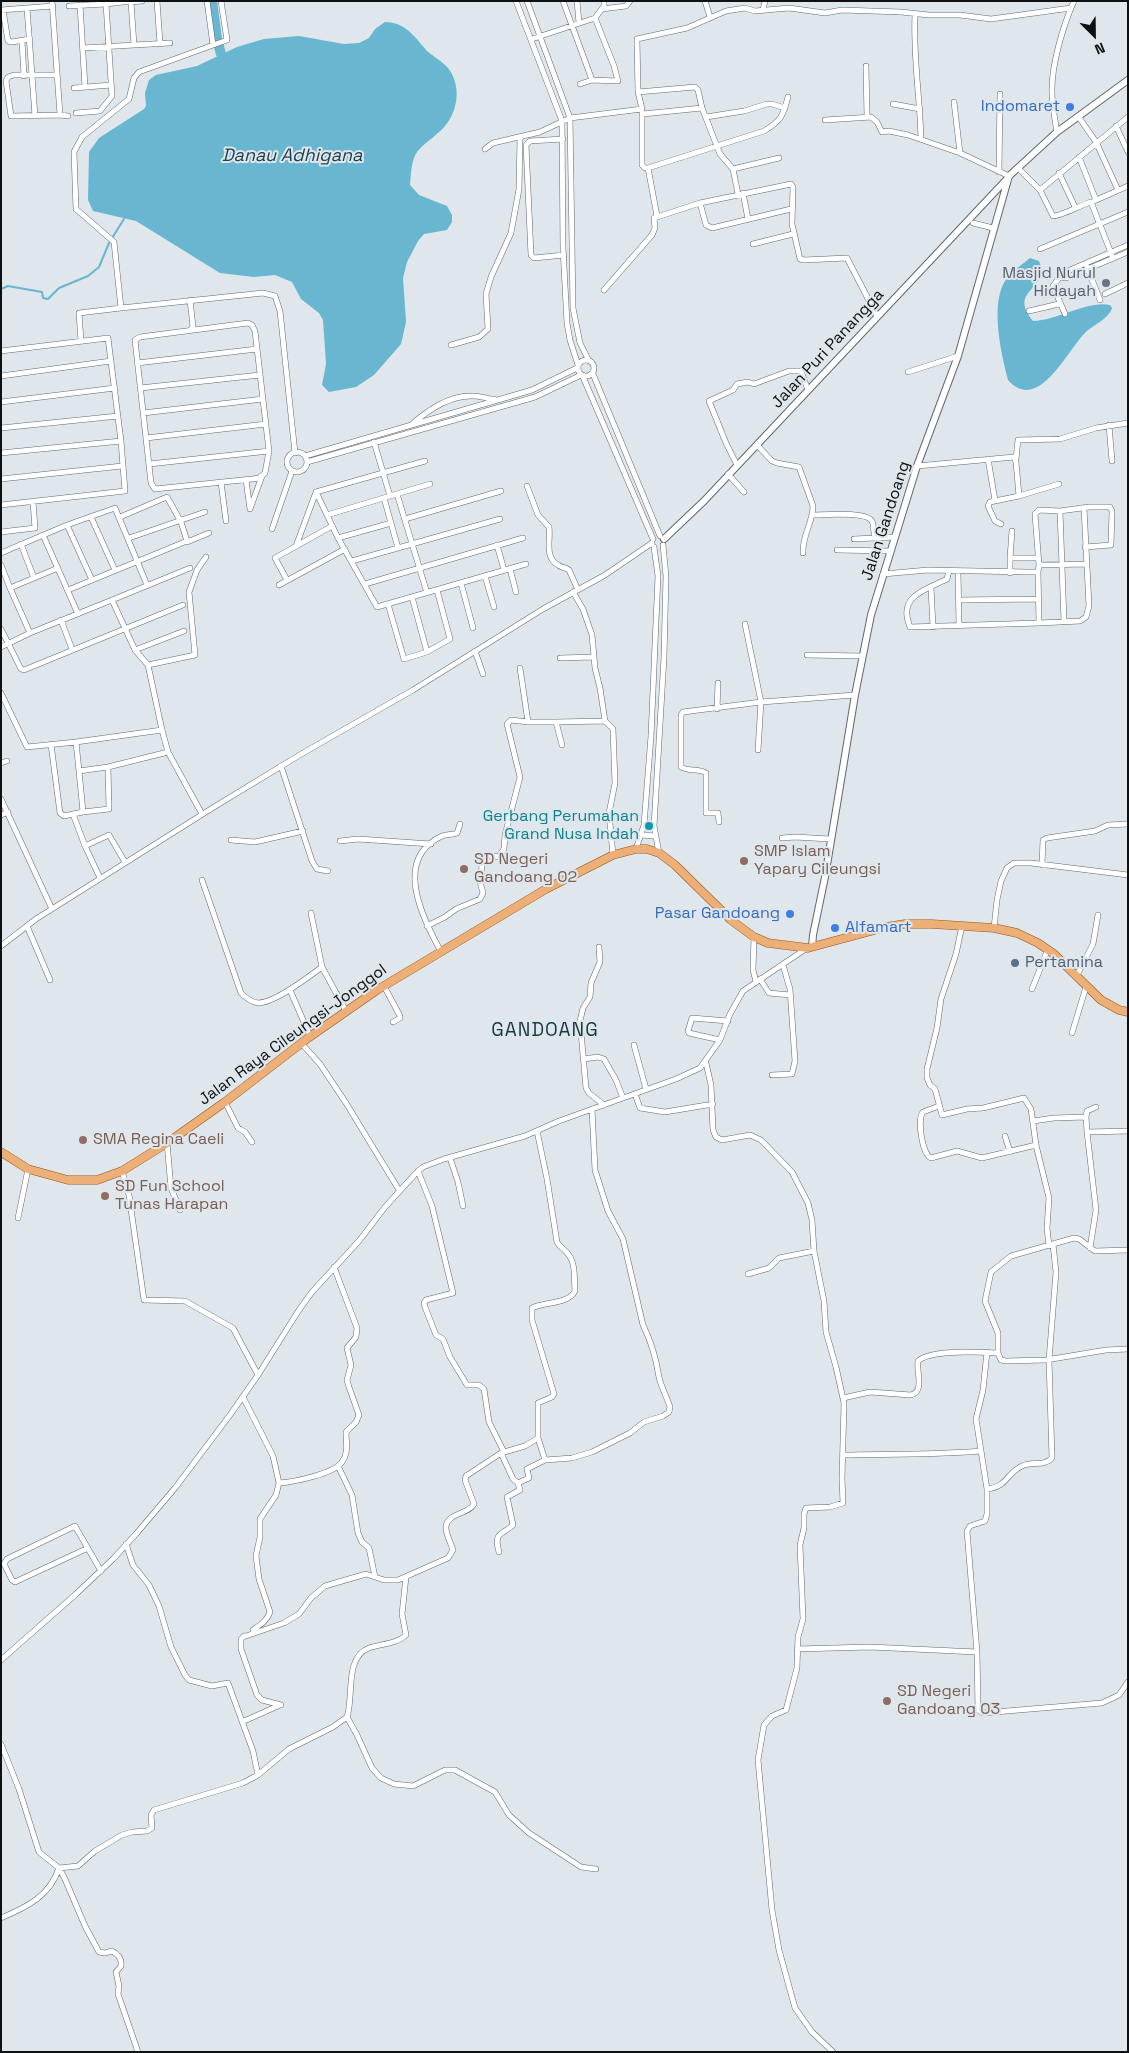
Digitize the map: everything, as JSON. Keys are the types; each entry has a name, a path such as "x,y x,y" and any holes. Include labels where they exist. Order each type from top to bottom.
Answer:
{"main road":[{"name":"Jalan Raya Cileungsi-Jonggol","path":"1,1152 28,1169 68,1180 89,1181 122,1171 225,1102 310,1036 384,986 546,889 613,855 636,849 647,849 659,853 675,865 731,920 754,937 768,942 810,947 886,927 905,924 994,928 1016,933 1048,949 1100,1000 1119,1010 1128,1012"}],"street":[{"path":"69,6 142,1"},
{"path":"157,1 160,43"},
{"path":"207,1 214,45"},
{"path":"121,308 114,242 76,209 74,157 78,141 130,100 134,78 139,72 227,40 221,1"},
{"path":"516,1 562,121 564,252 567,323 570,340 578,367 653,543 658,576 656,655 644,825 636,849"},
{"path":"527,1 570,118 571,249 576,326 580,343 594,367 592,374 662,540 666,576 664,657 654,826 659,853"},
{"path":"563,1 592,80"},
{"path":"576,1 579,23"},
{"path":"532,39 595,18 602,9 604,1"},
{"path":"602,9 626,6 630,1"},
{"path":"705,1 710,17"},
{"path":"763,10 765,1"},
{"path":"1057,132 1052,93 1052,73 1074,1"},
{"path":"131,2 134,45"},
{"path":"30,39 12,42 7,40 2,10 52,4 60,115"},
{"path":"76,113 100,111 112,96 106,4"},
{"path":"80,5 85,87"},
{"path":"27,8 35,116"},
{"path":"788,97 780,119 775,125 764,131 645,168 642,165 642,112 638,92 637,39 687,28 733,9 745,8 756,11 789,8 825,13 850,10 901,12 915,15 960,15 991,19 1071,8"},
{"path":"915,15 915,62 921,139"},
{"path":"580,84 592,80 618,81 595,18"},
{"path":"22,41 24,76"},
{"path":"83,48 170,43"},
{"path":"866,66 867,117"},
{"path":"57,75 10,76 6,79 10,114 13,117 68,116"},
{"name":"Jalan Gandoang","path":"810,947 824,883 855,695 869,625 890,550 917,466 958,356 1010,176 1057,132 1128,80"},
{"path":"74,88 111,85"},
{"path":"638,92 695,87 698,90 702,108 720,154 732,169 748,219"},
{"path":"999,172 1000,94"},
{"path":"954,102 960,152"},
{"path":"706,117 772,104 785,108"},
{"path":"893,104 920,109"},
{"path":"485,149 493,143 540,132 570,118 702,108"},
{"path":"1078,116 1096,142 1118,190"},
{"path":"824,120 867,117 875,119 882,132 921,139 934,145 960,152 1010,176"},
{"path":"1040,190 1128,117"},
{"path":"1116,126 1128,152"},
{"path":"451,345 479,337 488,329 486,294 491,277 511,233 519,189 520,138"},
{"path":"563,139 526,142 532,255 534,258 571,249"},
{"path":"1079,157 1112,255"},
{"path":"732,169 779,158"},
{"path":"648,168 657,216"},
{"path":"1018,168 1040,190 1053,216 1128,186"},
{"path":"1059,173 1075,207"},
{"name":"Jalan Puri Panangga","path":"662,540 693,512 1010,176"},
{"path":"604,290 652,235 655,228 654,218 657,216 700,203 791,184 793,187 791,209 794,234 798,255 801,260 847,258 877,316"},
{"path":"700,203 706,225 710,228 791,209"},
{"path":"1040,249 1128,212"},
{"path":"973,223 994,228"},
{"path":"753,244 794,234"},
{"path":"1065,314 1059,304 1053,286 1061,277 1066,278 1128,245"},
{"path":"1112,255 1128,252"},
{"path":"1087,266 1100,300"},
{"path":"1105,294 1128,283"},
{"path":"81,341 79,313 190,300 263,293 272,294 277,299 280,311 295,453"},
{"path":"190,300 193,327 190,330"},
{"path":"1029,311 1059,304"},
{"path":"246,480 250,509 266,470 269,451 254,327 251,324 136,337 137,363 151,483 155,489 246,480 263,476"},
{"path":"1,351 108,338 122,441 125,491 1,505"},
{"path":"137,363 257,349"},
{"path":"908,372 958,356"},
{"path":"295,453 304,456 532,390 578,367 583,360 589,361"},
{"path":"1,376 111,361"},
{"path":"737,465 726,443 710,401 733,390 737,384 748,382 754,384 789,371 801,371 808,390"},
{"path":"292,471 302,471 307,462 535,397 582,376 586,377 592,374"},
{"path":"140,388 260,375"},
{"path":"1,402 115,388"},
{"path":"410,426 423,414 440,404 463,397 472,396 500,400"},
{"path":"143,413 263,399"},
{"path":"500,400 502,406"},
{"path":"1,428 118,416"},
{"path":"1019,496 1016,459 1018,440 1060,439 1109,425 1128,423"},
{"path":"146,438 266,424"},
{"path":"1109,425 1112,460"},
{"path":"372,437 390,496"},
{"path":"1,453 122,441"},
{"path":"757,445 772,461 799,467 814,506 808,525 803,553"},
{"path":"149,464 269,451"},
{"path":"272,530 292,471 287,462 290,456 295,453"},
{"path":"304,456 307,462"},
{"path":"917,466 988,460 1011,456 1016,459"},
{"path":"316,492 425,460"},
{"path":"988,460 996,500"},
{"path":"1,479 122,466"},
{"path":"728,474 744,492"},
{"path":"221,482 226,521"},
{"path":"327,515 430,484"},
{"path":"1001,524 995,521 988,506 989,503 1058,484"},
{"path":"527,486 538,515 549,527 549,550 552,559 560,567 568,568 586,616 592,635 605,721"},
{"path":"405,519 501,491"},
{"path":"316,492 338,538 377,607 526,564"},
{"path":"296,546 316,492"},
{"path":"397,494 427,593"},
{"path":"120,517 167,497 181,522 186,542"},
{"path":"384,498 398,548"},
{"path":"1,532 35,528 33,502"},
{"path":"1039,623 1035,514 1039,510 1060,511 1108,507 1112,510 1111,545 1085,547"},
{"path":"1,553 113,508 120,517 148,585"},
{"path":"958,582 947,578 919,592 909,601 906,610 910,627 1080,621 1088,614 1084,508"},
{"path":"1060,511 1064,622"},
{"path":"129,538 181,522 205,512"},
{"path":"812,514 862,515 873,523 875,537"},
{"path":"90,517 115,570"},
{"path":"352,561 500,519"},
{"path":"338,538 391,523"},
{"path":"67,525 92,580"},
{"path":"287,580 275,558 332,526"},
{"path":"1010,573 1012,531"},
{"path":"68,590 209,533"},
{"path":"43,536 78,614"},
{"path":"854,539 895,537"},
{"path":"365,584 523,538"},
{"path":"1,946 52,909 202,814 281,766 357,724 475,651 605,575 653,543 662,540"},
{"path":"653,543 660,548 662,540"},
{"path":"21,544 34,578"},
{"path":"497,546 516,592"},
{"path":"279,585 345,549"},
{"path":"837,550 890,550"},
{"path":"148,665 195,656 189,592 197,570 206,557"},
{"path":"1010,558 1038,558"},
{"path":"883,574 928,570 1010,573 1061,565 1086,564"},
{"path":"1,565 30,633"},
{"path":"10,588 58,568"},
{"path":"1,647 61,620 190,568"},
{"path":"947,578 949,571"},
{"path":"958,572 959,624"},
{"path":"485,576 494,607"},
{"path":"461,583 473,628"},
{"path":"931,586 933,627"},
{"path":"388,604 404,659 427,652 450,639 437,590"},
{"path":"412,597 427,652"},
{"path":"959,600 1038,599"},
{"path":"112,600 135,650 148,665 168,752 202,814"},
{"path":"1,629 22,670 183,605"},
{"path":"61,620 72,649"},
{"path":"744,624 761,702 758,750"},
{"path":"135,650 184,631"},
{"path":"475,651 483,674"},
{"path":"656,655 664,657"},
{"path":"807,655 862,656"},
{"path":"560,658 594,657"},
{"path":"520,668 528,722"},
{"path":"717,709 718,683"},
{"path":"1,693 27,747 162,730"},
{"path":"719,822 718,813 706,812 706,774 702,771 684,769 680,764 681,715 683,712 761,702 855,695"},
{"path":"427,926 445,917 456,908 478,901 482,897 480,873 483,857 486,855 495,858 503,852 505,835 520,777 507,724 511,720 528,722 605,721 611,725 615,733 615,783 609,813 613,855"},
{"path":"556,722 562,745"},
{"path":"651,736 658,737"},
{"path":"76,742 83,812"},
{"path":"50,744 60,813 64,816 109,809 108,767"},
{"path":"79,771 108,767 168,752"},
{"path":"281,766 309,853 317,869 328,871"},
{"path":"1,799 52,909"},
{"path":"1,816 8,812"},
{"path":"73,814 100,878"},
{"path":"440,952 422,913 414,877 415,867 420,855 431,844 443,836 457,833 460,824"},
{"path":"1042,865 1043,840 1047,838 1095,831 1108,825 1128,824"},
{"path":"231,840 255,842 303,831"},
{"path":"85,846 109,835 125,862"},
{"path":"641,835 655,836"},
{"path":"782,838 830,839"},
{"path":"340,841 358,839 431,844"},
{"path":"994,928 1001,881 1007,868 1019,862 1128,875"},
{"path":"202,880 241,993 246,998 258,1003 290,990 322,967"},
{"path":"311,913 322,967 346,1012"},
{"path":"1076,977 1093,944 1098,915"},
{"path":"27,926 50,980"},
{"path":"962,926 956,954 941,998 937,1028 927,1069 927,1078 935,1089 941,1114 983,1108 1022,1097 1029,1104 1036,1145 1049,1198 1047,1228 1056,1266 1049,1360 1052,1458 1047,1462 1022,1466 1002,1485 987,1489"},
{"path":"754,937 753,970 758,980 769,993 790,995"},
{"path":"599,947 600,962 591,983 590,997 583,1008 580,1021 586,1088 589,1093 604,1105"},
{"path":"1,1660 101,1571 126,1544 188,1471 243,1397 299,1310 334,1267 359,1241 399,1190 418,1171 430,1164 489,1148 537,1131 676,1079 700,1068 706,1063 720,1040 743,991 810,947"},
{"path":"1032,989 1048,949"},
{"path":"772,1075 794,1072 795,1061 790,995 783,965"},
{"path":"384,986 400,1016 398,1020 393,1022"},
{"path":"1072,1033 1086,987"},
{"path":"290,990 310,1036"},
{"path":"720,1040 689,1033 692,1018 728,1022"},
{"path":"301,1043 320,1064 334,1085 399,1190"},
{"path":"634,1045 646,1089"},
{"path":"582,1059 598,1057 604,1059 616,1080 623,1098"},
{"path":"706,1063 713,1104 713,1130 716,1137 722,1140 750,1135 761,1140 792,1172 808,1203 812,1220 814,1251 824,1302 826,1332 843,1398 843,1503 830,1507 806,1508 804,1514 804,1528 800,1545 804,1611 798,1637 796,1668 789,1704 786,1710 772,1716 764,1725 758,1766 772,1910 784,1974 798,2014 812,2032 833,2052"},
{"path":"634,1094 640,1108 658,1112 703,1107 713,1104"},
{"path":"225,1102 238,1128 245,1132 252,1142"},
{"path":"939,1106 921,1114 924,1151 928,1157 933,1158 957,1151 982,1158 1036,1145"},
{"path":"1090,1248 1096,1210 1086,1117 1088,1111 1096,1107"},
{"path":"518,1483 529,1478 527,1470 546,1460 572,1458 592,1452 630,1433 644,1422 663,1416 669,1412 670,1407 659,1378 656,1357 643,1325 623,1239 608,1211 597,1177 594,1159 592,1109"},
{"path":"1033,1122 1054,1118 1086,1117"},
{"path":"537,1131 544,1160 557,1242 568,1254 572,1262 575,1291 569,1298 541,1304 532,1308 531,1311 554,1394 552,1397 538,1403 538,1438 546,1460"},
{"path":"1087,1132 1128,1131"},
{"path":"1005,1136 1010,1152"},
{"path":"166,1143 171,1169 171,1188 180,1210"},
{"path":"450,1158 463,1206"},
{"path":"18,1218 28,1169"},
{"path":"122,1171 130,1204 144,1300 185,1300 233,1328 258,1375"},
{"path":"418,1171 432,1206 453,1293 426,1300 424,1303 425,1307 436,1335 444,1339 450,1357 467,1385 479,1385 484,1389 489,1422 513,1479 518,1483 520,1490 506,1498 513,1525 500,1534 497,1541 499,1552"},
{"path":"1128,1250 1104,1252 1090,1248 1077,1239 1006,1258 991,1272 985,1301 998,1333 998,1353 1001,1360 1006,1362 1049,1360 1106,1350 1128,1349"},
{"path":"748,1274 769,1268 780,1258 814,1251"},
{"path":"279,1483 306,1478 329,1471 338,1466 347,1450 346,1432 356,1422 359,1415 347,1380 351,1365 347,1348 356,1337 357,1328 334,1267"},
{"path":"843,1398 870,1392 911,1395 919,1389 917,1364 920,1359 950,1352 998,1353"},
{"path":"986,1352 983,1390 976,1419 987,1489 987,1517 981,1523 970,1526 967,1531 977,1652 978,1710 983,1713 1102,1703 1119,1695 1128,1682"},
{"path":"242,1722 281,1705 262,1700 257,1695 241,1649 241,1639 262,1624 270,1612 259,1579 256,1556 260,1537 260,1519 276,1495 279,1483 273,1456 243,1397"},
{"path":"243,1637 284,1623 299,1614 311,1598 325,1586 362,1574 384,1580 398,1580 448,1558 453,1550 446,1524 452,1517 471,1508 474,1504 464,1478 467,1474 503,1453 525,1446 538,1438"},
{"path":"843,1455 918,1455 981,1451"},
{"path":"338,1466 352,1495 358,1533 362,1542 369,1548 375,1577"},
{"path":"88,1548 15,1582 12,1580 4,1564 7,1559 75,1526 88,1548 101,1571"},
{"path":"126,1544 132,1565 149,1585 160,1606 171,1647 182,1671 189,1680 197,1683 212,1686 228,1684 254,1756 258,1775"},
{"path":"406,1577 402,1614 406,1635 399,1640 369,1648 358,1656 351,1680 347,1717 372,1768 381,1778 394,1784 413,1786 446,1770 455,1770 499,1796 507,1812 529,1833 581,1867 596,1869"},
{"path":"797,1649 870,1647 977,1652"},
{"path":"59,1868 78,1866 95,1851 122,1835 150,1830 152,1828 151,1815 154,1810 243,1783 258,1775 282,1753 347,1717"},
{"path":"1,1744 19,1789 39,1852 59,1868 99,1952 112,1951 117,1953 121,1960 121,1966 116,1972 119,1986 118,1994 138,2052"},
{"path":"1,1918 38,1900 50,1887 59,1868"}],"water":[{"name":"Danau Adhigana","path":"385,22 404,27 409,31 427,51 448,68 455,81 457,95 452,116 441,130 417,152 412,163 410,185 419,195 447,206 452,215 452,222 447,230 424,234 407,262 403,278 406,322 401,344 374,375 356,387 329,392 322,385 326,364 323,320 319,313 301,299 292,282 275,275 254,277 220,273 136,221 93,211 88,200 89,152 99,138 144,109 146,106 145,93 149,80 156,75 197,66 237,47 264,39 299,36 344,44 359,43 369,38 375,29"},
{"path":"1030,258 1039,261 1043,272 1025,300 1027,312 1033,321 1043,320 1092,305 1110,305 1112,308 1107,316 1084,334 1051,376 1041,385 1030,390 1019,388 1008,380 1002,356 998,313 1002,288 1007,278"}],"waterway":[{"path":"212,1 221,54"},
{"path":"1,289 8,286 42,292 43,298 48,299 59,288 88,276 99,267 109,243 124,219"}],"place":[{"name":"Indomaret","path":"1070,107"},
{"name":"Masjid Nurul Hidayah","path":"1106,283"},
{"name":"Gerbang Perumahan Grand Nusa Indah","path":"649,826"},
{"name":"SMP Islam Yapary Cileungsi","path":"744,861"},
{"name":"SD Negeri Gandoang 02","path":"464,869"},
{"name":"Pasar Gandoang","path":"790,914"},
{"name":"Alfamart","path":"835,928"},
{"name":"Pertamina","path":"1015,963"},
{"name":"SMA Regina Caeli","path":"83,1140"},
{"name":"SD Fun School Tunas Harapan","path":"105,1196"},
{"name":"SD Negeri Gandoang 03","path":"887,1701"}],"district":[{"name":"GANDOANG","path":"545,1031"}]}
